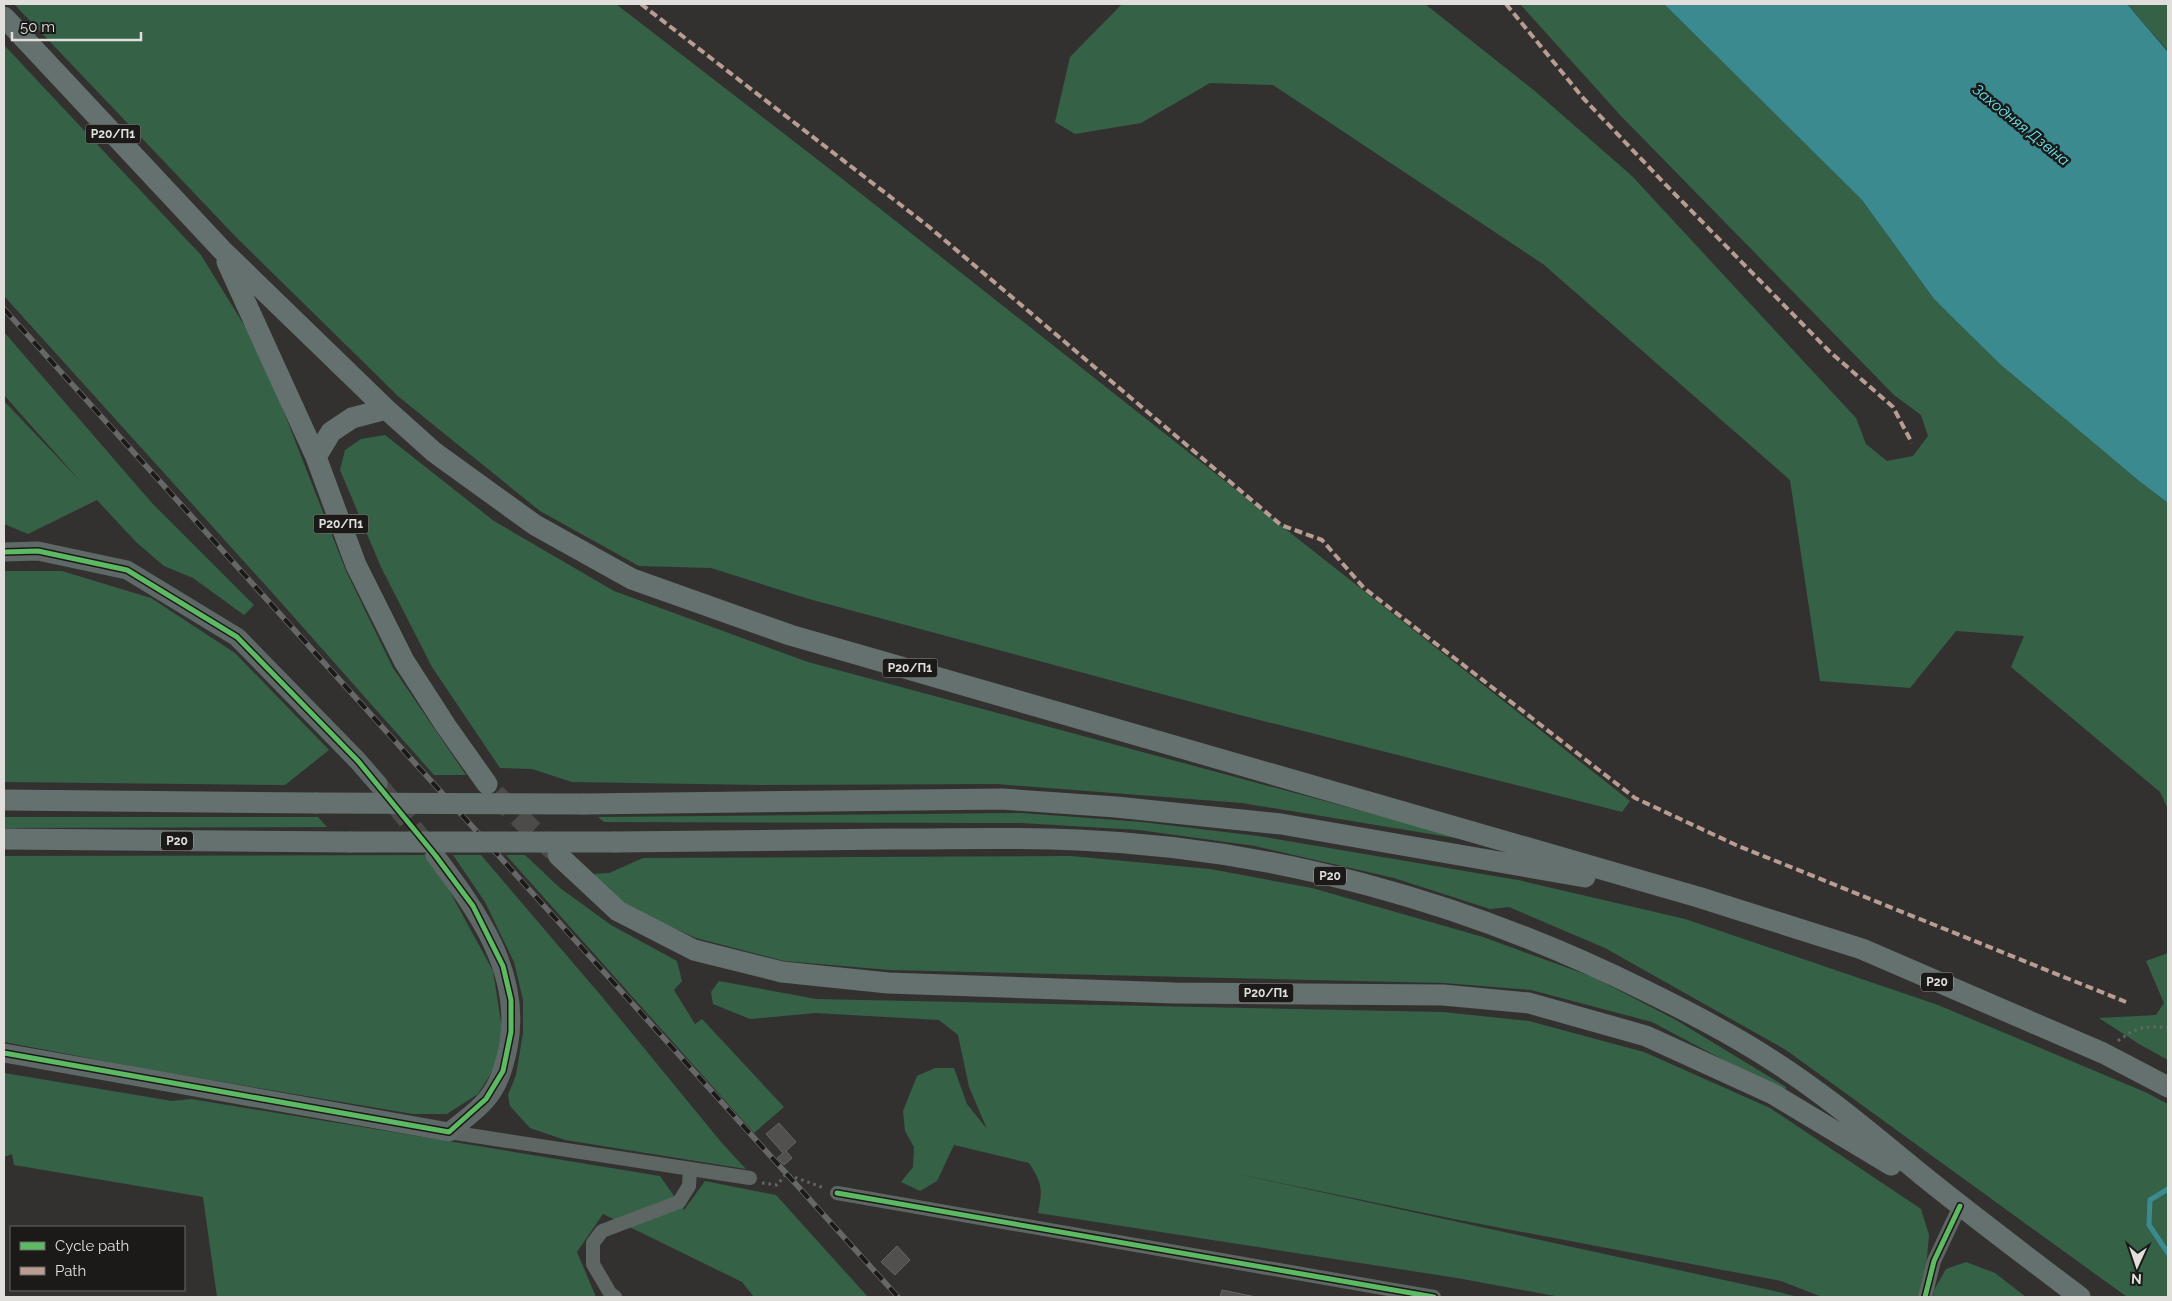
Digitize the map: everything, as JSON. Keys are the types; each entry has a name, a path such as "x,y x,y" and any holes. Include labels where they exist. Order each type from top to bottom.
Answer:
{"main road":[{"name":"Р20/П1","path":"4,17 222,250 386,409 434,452 535,525 632,579 790,635 1698,897"},
{"name":"Р20/П1","path":"222,250 316,457 356,565 404,661 446,726 487,784"},
{"path":"316,457 331,432 352,418 386,409"},
{"name":"Р20","path":"4,800 584,804 1002,799 1116,807 1281,824 1698,897 1862,949 2103,1053 2168,1087"},
{"name":"Р20","path":"4,840 615,842 980,838 1080,840 1198,851 1279,864 1414,898 1514,932 1597,966 1688,1012 1771,1059 1830,1101 1960,1206 2080,1297"},
{"name":"Р20/П1","path":"558,855 618,911 694,950 782,972 888,983 1175,993 1443,995 1529,1003 1646,1036 1773,1094 1960,1206"}],"street":[{"path":"4,552 38,551 127,570 237,637 378,784"},
{"path":"435,855 473,906 503,966 511,1000 511,1032 504,1072 486,1099 448,1132"},
{"path":"4,1053 448,1132 750,1178"},
{"path":"615,1297 610,1293 593,1264 593,1243 602,1231 679,1202 689,1186 690,1169"},
{"path":"837,1193 1434,1297"},
{"path":"1925,1297 1934,1260 1960,1206"}],"path":[{"path":"2103,1053 2132,1029 2156,1026 2168,1028"},
{"path":"750,1178 777,1186 786,1174 837,1193"}],"green space":[{"path":"14,4 616,4 831,170 1630,801 1622,812 1240,715 809,599 711,568 639,566 540,511 399,397 236,237"},
{"path":"1122,4 1425,4 1536,92 1632,176 1856,418 1866,444 1887,461 1913,456 1928,436 1921,415 1894,395 1621,116 1520,4 1664,4 1862,200 1934,299 1959,324 2001,365 2139,481 2168,503 2168,809 2160,792 2011,667 2024,636 1956,631 1910,688 1820,681 1790,480 1543,264 1273,85 1210,83 1141,123 1075,134 1055,122 1070,57"},
{"path":"2127,4 2168,4 2168,51"},
{"path":"4,45 201,255 260,351 346,571 393,668 466,775 434,775 4,296"},
{"path":"4,332 151,502 254,605 244,615 193,578 164,566 136,542 97,500 28,534 4,524 4,401 81,482 4,395"},
{"path":"385,435 494,521 614,591 808,662 1473,841 1242,803 997,784 760,785 572,782 532,769 500,768 432,667 381,567 340,470 345,450 361,439"},
{"path":"4,571 62,571 151,598 235,653 329,750 285,785 4,782"},
{"path":"1022,813 1142,822 1258,836 1518,880 1685,919 1938,1005 2145,1092 2168,1104 2168,1297 2127,1297 1786,1050 1605,948 1509,907 1490,909 1394,878 1255,846 1139,830 1021,823 604,822 598,817"},
{"path":"4,817 318,817 327,827 4,828"},
{"path":"430,855 493,971 502,1028 495,1067 478,1094 447,1114 413,1114 146,1069 4,1042 4,856"},
{"path":"453,855 481,855 603,998 721,1142 746,1169 565,1140 530,1128 510,1106 508,1095 516,1075 523,1033 523,1000 514,962 485,902"},
{"path":"506,855 525,855 560,888 611,925 677,961 682,981 674,990 695,1024 702,1019 784,1107 754,1133"},
{"path":"1071,856 1210,869 1312,888 1483,937 1593,977 1676,1020 1786,1087 1784,1092 1652,1022 1531,990 1444,983 890,970 784,961 696,938 625,906 592,874 609,873 643,858"},
{"path":"2168,953 2168,1060 2099,1018 2156,1015 2164,1003 2146,961"},
{"path":"719,981 816,999 1443,1012 1529,1021 1644,1052 1770,1108 1921,1209 1929,1235 1925,1280 1919,1297 1822,1297 1781,1281 1454,1219 1238,1174 1798,1297 1560,1297 1457,1278 1038,1213 1041,1198 1040,1186 1037,1176 1029,1163 954,1145 937,1181 920,1191 901,1182 913,1167 914,1147 905,1131 903,1111 917,1076 935,1068 954,1068 967,1104 987,1129 969,1087 958,1035 939,1020 815,1013 750,1019 713,1004 711,992"},
{"path":"4,1073 172,1101 191,1099 660,1176 684,1210 705,1181 776,1195 868,1297 754,1297 742,1282 603,1214 577,1252 596,1297 217,1297 203,1197 14,1165 12,1154 4,1157"},
{"path":"1966,1262 1995,1273 2026,1297 1933,1297 1934,1290 1946,1269"}],"water":[{"name":"Заходняя Дзвіна","path":"1664,4 2127,4 2168,52 2168,503 2139,481 2001,365 1959,324 1934,299 1862,200"}],"building":[{"path":"779,1123 796,1142 786,1151 792,1158 784,1165 777,1158 783,1153 766,1134"},
{"path":"897,1246 910,1260 895,1275 881,1262"},
{"path":"1222,1290 1256,1297 1220,1297"}],"waterway":[{"path":"2168,1189 2150,1200 2149,1225 2168,1253"}],"tunnel":[{"path":"378,784 432,851"},
{"path":"495,794 554,851"}],"railway":[{"path":"4,309 898,1297"}],"marked path":[{"path":"641,4 928,226 1281,525 1322,540 1364,588 1635,798 1736,845 2126,1002"},
{"path":"1506,4 1584,99 1665,184 1829,351 1893,407 1912,443"}],"cycle path":[{"path":"4,552 38,551 127,570 237,637 358,761 435,855 473,906 503,966 511,1000 511,1032 503,1071 486,1099 449,1132 4,1053"},
{"path":"837,1193 1434,1297"},
{"path":"1925,1297 1934,1261 1960,1206"}]}
